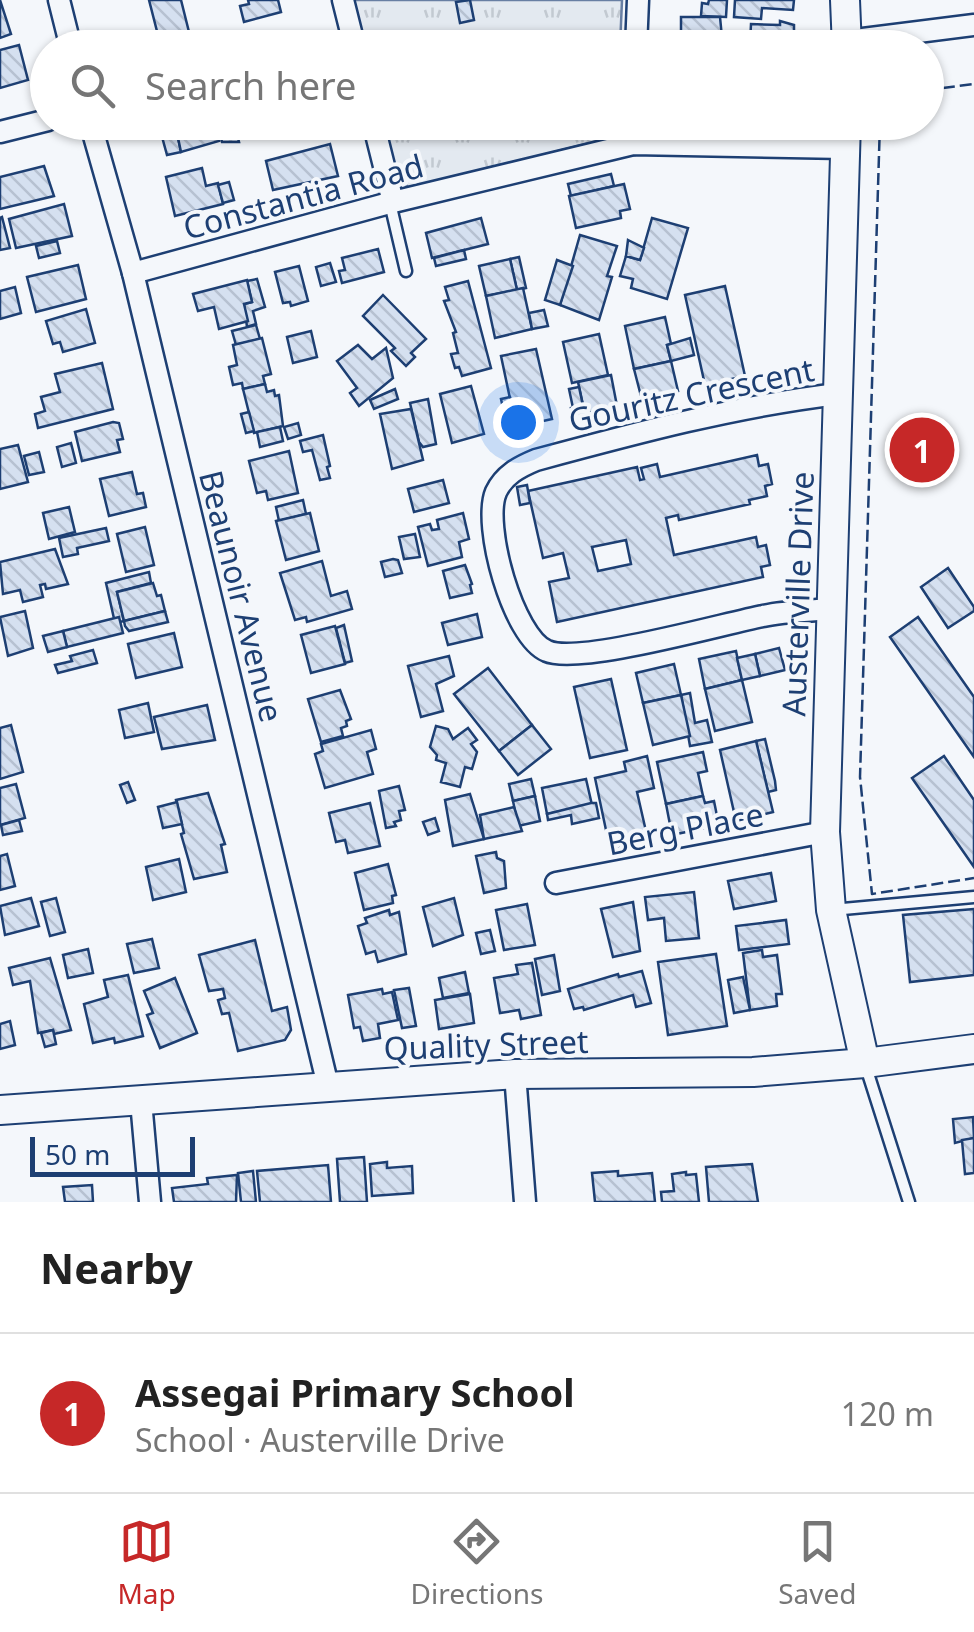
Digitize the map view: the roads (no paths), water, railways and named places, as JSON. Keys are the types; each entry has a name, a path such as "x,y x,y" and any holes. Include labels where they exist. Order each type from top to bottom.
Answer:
{"street":[{"path":"59,0 66,30"},
{"path":"343,0 350,30"},
{"path":"637,30 638,0"},
{"path":"845,0 846,30"},
{"path":"936,30 974,24"},
{"path":"0,132 30,124"},
{"name":"Beaunoir Avenue","path":"95,140 133,274 328,1086"},
{"path":"377,140 391,202"},
{"name":"Constantia Road","path":"133,274 608,140"},
{"name":"Austerville Drive","path":"845,140 824,832 831,910 864,1064"},
{"name":"Gouritz Crescent","path":"831,608 768,615 583,654 546,651 521,623 492,536 490,514 502,481 536,460 656,428 838,394"},
{"name":"Berg Place","path":"556,883 824,832"},
{"name":"Quality Street","path":"0,1110 514,1074 753,1072 864,1064 974,1049"},
{"path":"514,1074 525,1202"},
{"path":"141,1100 150,1202"}],"lane":[{"path":"391,202 406,272"},
{"path":"831,910 974,896"},
{"path":"864,1064 909,1202"}],"place":[{"name":"Assegai Primary School","path":"922,450"}]}
